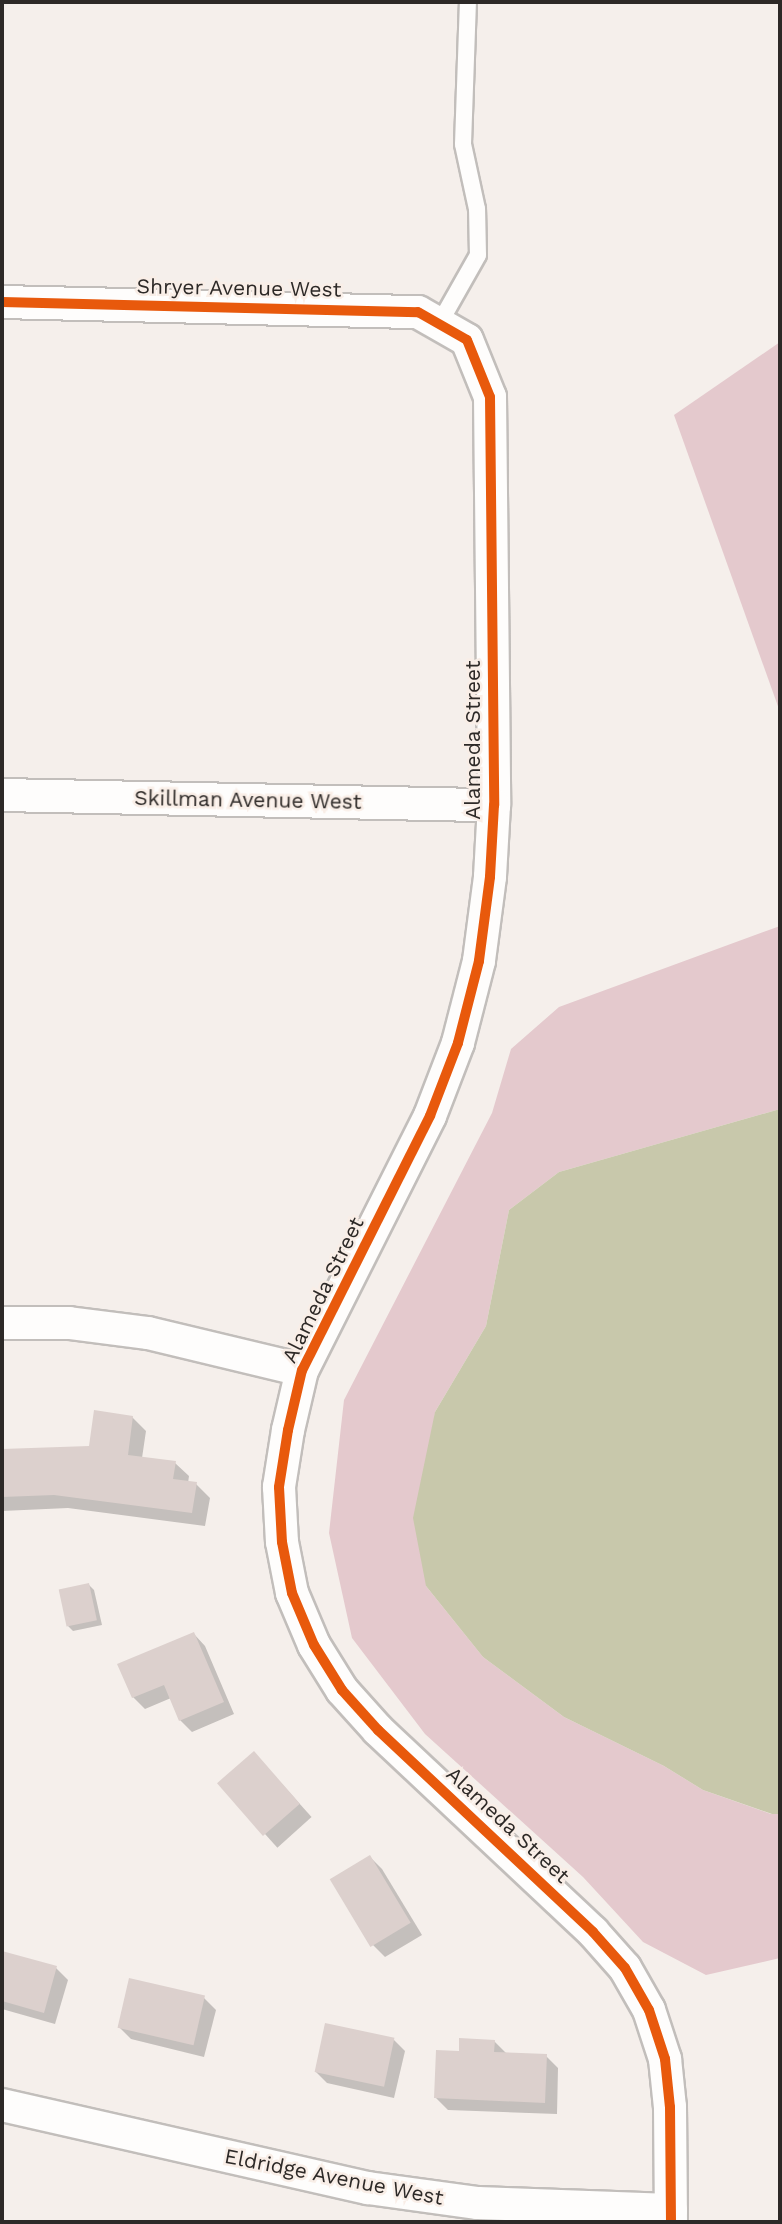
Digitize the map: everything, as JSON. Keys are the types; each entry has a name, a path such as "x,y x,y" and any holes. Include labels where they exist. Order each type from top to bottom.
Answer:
{"street":[{"name":"Shryer Avenue West","path":"2,302 418,312 467,340"},
{"name":"Alameda Street","path":"467,340 490,397 494,805 490,877 479,961 458,1043 419,1140 302,1370 283,1464 282,1542 292,1593 313,1645 342,1690 378,1730 593,1932 625,1968 649,2010 665,2059 670,2106 671,2216"},
{"name":"Skillman Avenue West","path":"2,796 494,805"},
{"path":"2,1323 69,1323 148,1334 302,1370"},
{"name":"Eldridge Avenue West","path":"2,2105 368,2188 478,2203 671,2216"}],"lane":[{"path":"439,324 478,255 477,209 463,144 468,2"}],"shaded area":[{"path":"780,342 780,712 674,415"},
{"path":"780,926 780,1109 559,1172 509,1210 486,1326 435,1412 426,1586 483,1657 564,1717 664,1766 703,1790 771,1814 780,1814 780,1958 706,1975 643,1942 583,1877 425,1734 352,1638 329,1533 344,1400 492,1113 511,1049 559,1007"},
{"path":"780,1109 780,1814 772,1814 703,1790 664,1766 564,1717 483,1657 426,1586 413,1518 435,1412 486,1326 509,1210 559,1172"}],"building":[{"path":"94,1410 133,1416 128,1455 176,1461 173,1479 197,1482 192,1513 54,1495 2,1497 2,1449 89,1446"},
{"path":"89,1583 97,1620 67,1627 59,1589"},
{"path":"194,1632 224,1702 179,1721 164,1685 132,1698 117,1664"},
{"path":"254,1751 300,1804 263,1836 217,1783"},
{"path":"370,1855 411,1923 370,1947 330,1879"},
{"path":"2,1951 57,1966 44,2013 2,2001"},
{"path":"129,1978 205,1996 194,2045 118,2028"},
{"path":"325,2023 394,2038 384,2087 315,2072"},
{"path":"459,2038 495,2040 494,2052 547,2054 545,2103 434,2098 436,2050 459,2051"}],"cycle path":[{"path":"2,302 418,312 467,340 490,397 494,805 490,877 479,961 458,1043 430,1116 302,1370 288,1430 279,1487 282,1542 292,1593 314,1645 342,1690 378,1730 593,1932 625,1968 649,2010 665,2059 670,2107 671,2222"}]}
